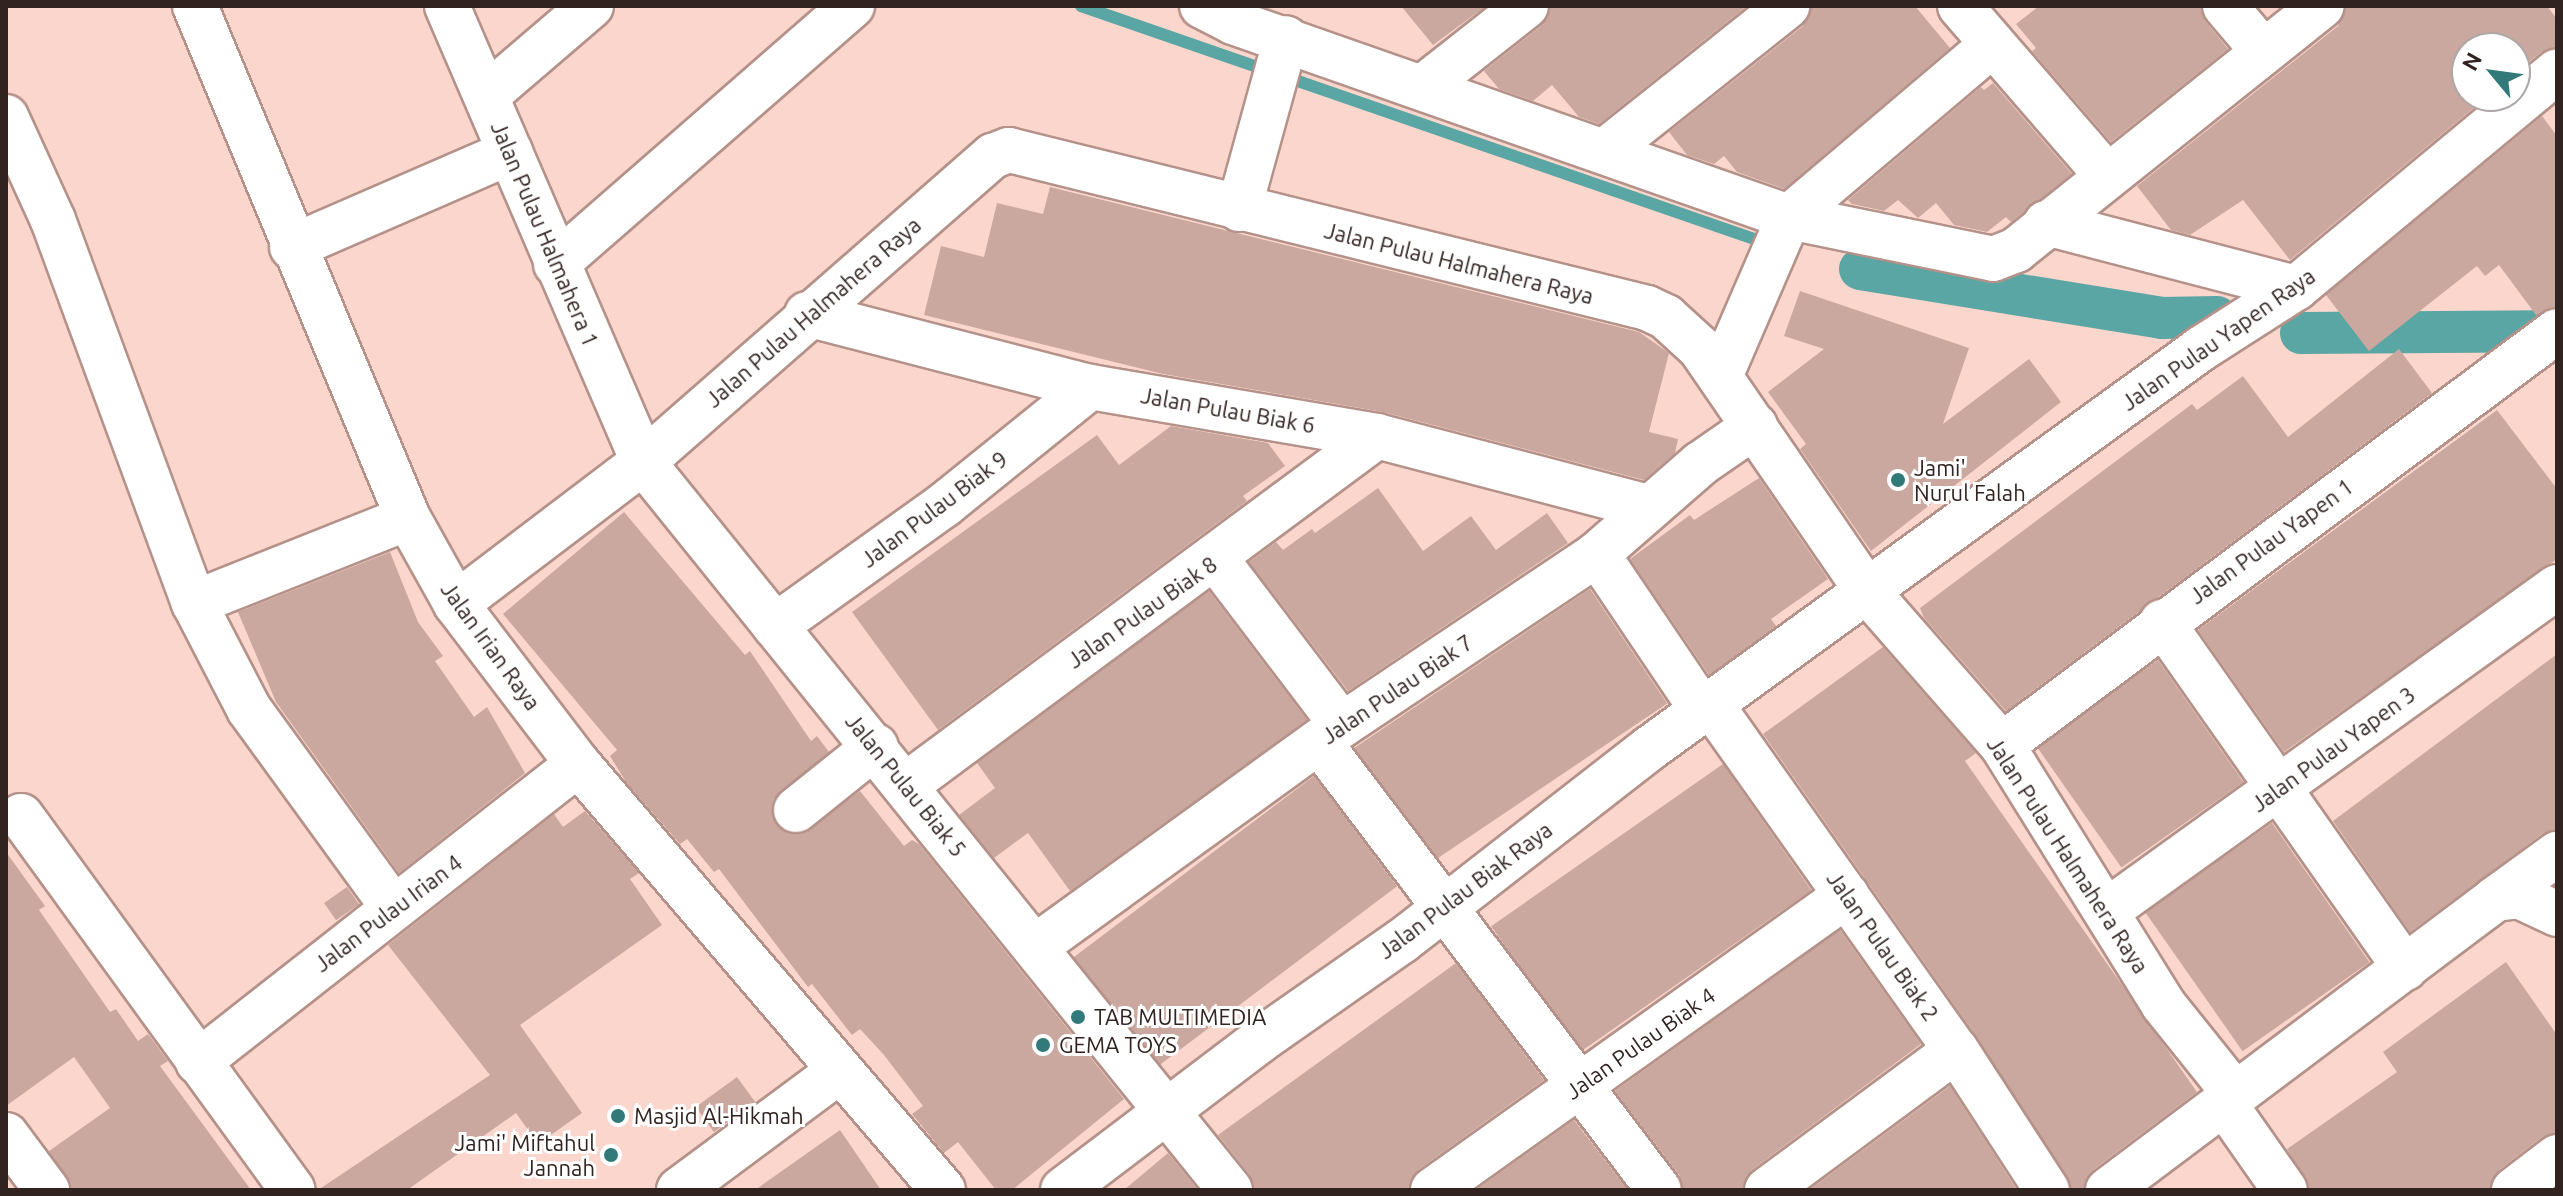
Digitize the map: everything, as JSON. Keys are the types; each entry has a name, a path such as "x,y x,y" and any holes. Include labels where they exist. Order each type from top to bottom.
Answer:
{"street":[{"name":"Jalan Irian Raya","path":"195,6 292,247 408,518 456,604 578,764 943,1190"},
{"name":"Jalan Pulau Halmahera 1","path":"447,6 643,462"},
{"path":"487,95 591,6"},
{"path":"556,264 852,6"},
{"path":"1423,87 1526,6"},
{"path":"1605,151 1787,6"},
{"path":"1960,6 2107,176"},
{"path":"2225,6 2263,51"},
{"path":"1229,11 1277,65 1423,87 1605,151 1787,224 1985,259 2003,257 2322,6"},
{"path":"1721,374 1787,224 1992,45"},
{"path":"1239,209 1277,65"},
{"name":"Jalan Pulau Yapen Raya","path":"1867,591 2202,348 2280,298 2557,71"},
{"path":"6,117 53,220 194,603 249,709 392,906"},
{"name":"Jalan Pulau Halmahera Raya","path":"456,604 643,462 807,314 993,156 1009,150 1647,308 1683,331 1721,374 1867,591 2002,745 2181,1031 2229,1099 2285,1190"},
{"path":"292,247 510,152"},
{"path":"6,189 53,220"},
{"path":"2046,223 2280,298"},
{"name":"Jalan Pulau Biak 6","path":"807,314 1090,387 1377,436 1648,507"},
{"name":"Jalan Pulau Yapen 1","path":"2002,745 2162,622 2550,336"},
{"name":"Jalan Pulau Biak 9","path":"775,626 944,505 1090,387"},
{"name":"Jalan Pulau Biak 7","path":"1035,947 1330,734 1597,554 1648,507 1755,426"},
{"name":"Jalan Pulau Biak 8","path":"906,785 1216,559 1377,436"},
{"name":"Jalan Pulau Biak 5","path":"643,462 876,746 1164,1112 1230,1190"},
{"path":"194,603 408,518"},
{"path":"1597,554 1707,708"},
{"path":"1216,559 1443,908 1659,1190"},
{"name":"Jalan Pulau Yapen 3","path":"2108,910 2557,587"},
{"name":"Jalan Pulau Biak Raya","path":"1063,1190 1867,591"},
{"path":"2162,622 2281,786 2405,968"},
{"name":"Jalan Pulau Biak 2","path":"1707,708 1847,895 1956,1050 2047,1190"},
{"path":"796,810 876,746"},
{"name":"Jalan Pulau Irian 4","path":"198,1062 392,906 514,818 578,764"},
{"path":"21,816 293,1190"},
{"path":"2108,1190 2557,854"},
{"name":"Jalan Pulau Biak 4","path":"1433,1190 1847,895"},
{"path":"2495,899 2519,896 2557,914"},
{"path":"1767,1190 1956,1050"},
{"path":"679,1190 839,1071"},
{"path":"6,1135 47,1190"},
{"path":"2514,1190 2557,1157"}],"building":[{"path":"1401,6 1486,6 1433,45"},
{"path":"1550,6 1747,6 1599,124 1579,117 1552,85 1533,101 1499,89 1484,71 1541,26"},
{"path":"1811,6 1915,6 1950,48 1784,189 1737,172 1724,156 1714,164 1687,155 1669,132 1803,26"},
{"path":"2039,6 2201,6 2205,21 2228,49 2111,142 2032,51 2036,48 2016,24"},
{"path":"2346,6 2547,6 2557,19 2557,47 2541,52 2531,60 2531,32 2451,32 2451,112 2469,112 2290,260 2243,200 2190,235 2171,230 2137,186 2338,26"},
{"path":"1993,83 2072,174 2011,222 2006,217 1987,232 1954,225 1936,203 1918,218 1898,200 1884,211 1852,204 1848,200 1981,87 1984,90"},
{"path":"2542,116 2557,136 2557,306 2536,315 2499,265 2485,276 2477,266 2369,351 2326,295"},
{"path":"1050,187 1639,332 1669,353 1649,432 1678,439 1675,453 1644,480 1383,412 1163,374 924,315 941,246 984,257 997,203 1043,214"},
{"path":"1800,291 1969,348 1943,424 2029,359 2061,402 1871,551 1800,449 1806,444 1768,392 1824,349 1784,336"},
{"path":"2399,349 2432,393 2006,711 1924,618 1920,608 2192,404 2197,410 2243,376 2288,437"},
{"path":"2497,410 2557,489 2557,559 2284,752 2198,630"},
{"path":"1171,426 1268,443 1285,466 1243,496 1247,501 938,730 852,612 1097,435 1119,465"},
{"path":"1759,478 1828,579 1771,619 1776,626 1709,675 1630,559 1690,515 1694,520"},
{"path":"1378,488 1423,551 1471,516 1496,550 1547,513 1568,543 1348,691 1249,562 1276,542 1283,550 1312,529 1315,533"},
{"path":"624,512 745,655 750,651 811,741 817,736 829,752 773,800 777,826 801,834 860,791 904,846 912,840 919,844 1124,1099 1012,1190 996,1190 958,1142 944,1153 912,1114 923,1106 884,1055 860,1029 852,1035 812,984 808,987 719,869 714,872 687,839 680,844 626,782 610,756 617,750 503,614"},
{"path":"390,552 418,622 443,656 435,661 474,717 487,707 525,773 399,873 276,702 238,612"},
{"path":"1590,589 1667,703 1432,862 1355,748"},
{"path":"1209,591 1307,720 1070,891 1028,833 994,858 959,815 995,788 977,763"},
{"path":"1883,647 1976,753 1965,761 2197,1092 2093,1170 2084,1190 2072,1190 1976,1036 1763,734"},
{"path":"2557,654 2557,829 2542,834 2410,932 2333,821"},
{"path":"2158,660 2243,782 2121,868 2036,745"},
{"path":"1723,764 1811,890 1580,1052 1491,926"},
{"path":"1314,776 1397,886 1157,1067 1074,957"},
{"path":"585,811 639,873 630,879 662,925 520,1025 582,1113 538,1144 516,1113 407,1190 318,1190 490,1075 388,945 554,814 563,827"},
{"path":"2272,823 2370,962 2243,1051 2145,912"},
{"path":"6,852 45,906 39,910 110,1012 116,1009 138,1041 148,1034 168,1061 160,1066 251,1190 72,1190 49,1151 110,1108 74,1057 6,1106"},
{"path":"347,887 359,904 336,920 324,903"},
{"path":"1840,930 1921,1044 1752,1170 1742,1190 1683,1190 1679,1175 1615,1091"},
{"path":"2506,962 2557,1035 2557,1133 2542,1137 2499,1170 2490,1190 2310,1190 2287,1149 2397,1072 2383,1052"},
{"path":"1456,963 1544,1080 1418,1170 1408,1190 1254,1190 1249,1174 1218,1135"},
{"path":"737,1077 755,1102 714,1132 696,1107"},
{"path":"1950,1086 2017,1190 1809,1190"},
{"path":"1574,1120 1628,1190 1476,1190"},
{"path":"840,1130 881,1190 755,1190"},
{"path":"1168,1153 1198,1190 1124,1190"}],"waterway":[{"path":"1081,6 1757,240"},
{"path":"1860,269 2161,318 2217,317"},
{"path":"2301,333 2557,331"}],"place":[{"name":"Jami' Nurul Falah","path":"1898,480"},
{"name":"TAB MULTIMEDIA","path":"1078,1017"},
{"name":"GEMA TOYS","path":"1043,1045"},
{"name":"Masjid Al-Hikmah","path":"618,1116"},
{"name":"Jami' Miftahul Jannah","path":"611,1155"}]}
